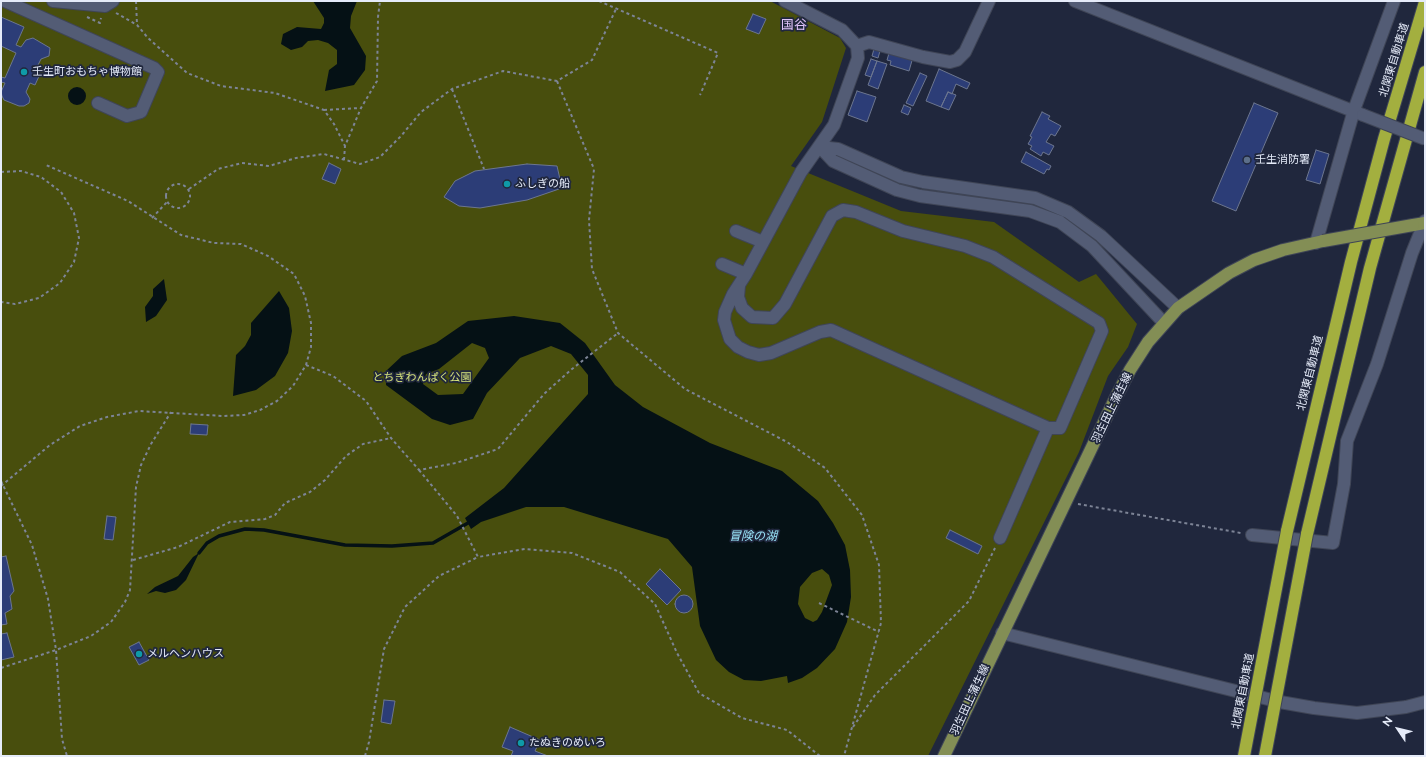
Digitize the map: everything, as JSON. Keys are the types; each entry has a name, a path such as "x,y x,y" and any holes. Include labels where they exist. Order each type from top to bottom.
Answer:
{"highway":[{"name":"北関東自動車道","path":"1244,756 1287,531 1318,396 1353,254 1384,139 1425,2"},
{"path":"1265,756 1307,534 1370,268 1425,72"}],"main road":[{"name":"羽生田上蒲生線","path":"944,756 1130,370 1148,342 1164,323 1178,308 1229,273 1254,260 1283,250 1319,242 1422,223"}],"street":[{"path":"4,1 154,68 158,72 141,112 127,116 98,103"},
{"path":"54,1 109,4"},
{"path":"739,286 738,297 742,308 752,317 773,318 785,304 832,216 843,210 856,212 903,231 965,246 993,257 1099,323 1102,331 1060,428 1048,428 831,330 820,332 771,353 759,355 738,347 730,339 724,320 725,312 733,294 746,274 801,172 820,147 837,118 858,58 857,46 842,30 785,1"},
{"path":"857,46 869,42 923,57 950,62 957,60 965,52 989,1"},
{"path":"1075,1 1425,139"},
{"path":"1319,242 1394,1"},
{"path":"820,147 838,149 901,177 923,182 1035,198 1068,212 1101,236 1178,308"},
{"path":"820,147 833,161 896,190 920,196 1030,211 1060,222 1092,246 1164,323"},
{"path":"1252,535 1334,543 1344,484 1347,442 1377,364 1422,223"},
{"path":"736,231 763,242"},
{"path":"722,264 746,274"},
{"path":"1000,538 1048,428"},
{"path":"1002,633 1280,702 1314,708 1358,713 1406,707 1425,702"}],"path":[{"path":"136,1 137,25"},
{"path":"344,160 345,146 361,108 377,81 378,17 380,1"},
{"path":"599,1 718,54 700,95"},
{"path":"82,15 100,23 109,4 137,25 148,38 187,73 221,86 275,93 324,110 361,108"},
{"path":"188,189 218,169 242,163 269,166 296,158 324,154 360,164 380,157 401,136 421,112 452,89 503,71 557,81 592,60 616,9"},
{"path":"557,81 594,169 589,220 592,269 618,333 685,389 787,442 825,468 862,515 879,565 881,623 844,756"},
{"path":"452,89 484,169"},
{"path":"324,110 334,124 345,146"},
{"path":"2,485 50,445 80,426 139,410 223,416 244,415 260,410 277,401 287,391 306,365 311,346 311,323 304,296 294,274 268,256 241,244 214,243 181,234 152,218 128,201 46,165"},
{"path":"1,172 21,171 41,177 61,192 74,213 79,238 74,262 60,284 39,298 15,304 1,302"},
{"path":"181,183 188,189 190,198 184,206 175,208 168,202 166,193 171,185 181,183"},
{"path":"152,218 168,202"},
{"path":"419,470 456,463 498,449 544,394 572,369 618,333"},
{"path":"306,365 332,376 366,400 391,438 457,516 478,557"},
{"path":"1,668 56,650 91,636 112,622 125,602 130,590 133,560 136,487 141,465 151,444 171,412"},
{"path":"133,560 178,547 230,522 265,519 275,515 285,503 310,492 325,480 346,456 363,444 391,438"},
{"path":"1,480 2,485 32,545 48,599 56,650 62,739 67,756"},
{"path":"1066,502 1252,535"},
{"path":"851,729 875,695 969,600 1000,538"},
{"path":"365,756 369,742 384,649 405,607 439,576 478,557 525,549 572,554 620,572 655,604 699,693 742,718 787,730 820,756"},
{"path":"819,603 879,632"}],"green space":[{"name":"とちぎわんぱく公園","path":"1,1 770,1 840,38 846,48 822,122 791,166 901,211 994,222 1079,282 1096,274 1137,324 1128,347 1108,376 1079,452 928,756 1,756"}],"water":[{"path":"313,1 357,1 351,16 350,28 366,56 365,70 354,85 325,91 329,70 337,64 337,50 328,43 318,40 308,41 302,47 291,50 281,44 283,34 297,27 321,29 324,23 324,18"},
{"path":"73,87 81,87 86,92 84,103 81,105 73,105 68,100 68,92"},
{"path":"164,279 167,300 156,316 146,322 145,307 153,296 153,289"},
{"path":"279,291 289,308 292,331 288,353 275,376 256,390 233,396 236,355 245,346 251,335 251,323"},
{"name":"冒険の湖","path":"514,316 560,323 585,343 615,385 643,407 710,443 782,471 818,501 833,523 845,545 850,570 851,597 847,622 835,649 817,668 802,678 788,683 787,676 761,681 744,680 729,672 716,660 700,626 692,567 668,539 564,507 526,507 481,522 471,529 465,518 504,488 588,394 588,375 571,354 551,346 520,358 487,393 473,419 450,425 432,419 386,385 386,371 402,356 436,343 468,321","holes":["472,343 485,348 489,358 463,394 438,395 423,384 426,374 439,369","822,569 829,575 832,585 822,612 817,620 813,622 805,618 798,604 800,587 812,573"]},
{"path":"199,553 186,580 176,590 165,593 156,591 147,594 155,587 178,576 193,557"}],"building":[{"path":"753,14 766,19 759,34 746,29"},
{"name":"壬生町おもちゃ博物館","path":"1,17 24,27 16,45 21,47 26,40 33,38 50,48 49,56 41,59 35,71 40,74 35,85 30,83 26,92 30,99 29,103 24,106 19,106 4,100 2,96 1,92 5,83 1,82 1,77 5,78 16,53 1,46"},
{"path":"874,49 880,51 878,58 872,56"},
{"path":"890,50 913,57 909,71 890,65 891,61 887,60"},
{"path":"871,59 877,61 871,77 865,75"},
{"path":"877,61 887,64 878,89 868,85"},
{"path":"939,69 970,83 967,89 956,84 952,94 948,92 941,107 926,101"},
{"path":"920,73 927,76 913,106 906,103"},
{"path":"857,91 876,97 867,122 848,115"},
{"path":"948,92 956,95 949,110 941,107"},
{"path":"1254,103 1278,113 1236,211 1212,201"},
{"path":"904,105 911,108 908,115 901,112"},
{"path":"1042,112 1050,116 1048,119 1061,126 1055,136 1051,134 1046,142 1054,146 1049,155 1043,152 1041,156 1030,149 1032,146 1028,144 1032,137 1030,136"},
{"path":"1316,150 1329,154 1320,184 1306,180"},
{"path":"1026,152 1051,166 1049,170 1047,169 1044,174 1021,162"},
{"path":"329,163 341,169 335,184 322,179"},
{"name":"ふしぎの船","path":"527,164 557,166 562,188 527,200 480,208 459,206 444,197 455,181 475,171"},
{"path":"191,424 208,425 207,435 190,434"},
{"path":"107,516 116,517 113,540 104,539"},
{"path":"950,530 982,546 978,554 946,538"},
{"path":"6,556 14,591 10,596 12,609 5,613 7,624 1,625 1,557"},
{"path":"660,569 681,590 667,605 646,584"},
{"path":"684,595 690,598 693,604 690,610 684,613 678,610 675,604 678,598"},
{"path":"7,633 14,657 1,660 1,634"},
{"name":"メルヘンハウス","path":"139,642 149,660 139,665 129,647"},
{"path":"384,700 395,701 391,724 381,722"},
{"name":"たぬきのめいろ","path":"510,727 540,740 535,751 548,756 511,756 513,751 502,747"}],"waterway":[{"path":"199,553 207,543 219,536 245,529 264,530 345,545 392,546 433,543 468,523"}],"place":[{"name":"壬生町おもちゃ博物館","path":"24,72"},
{"name":"壬生消防署","path":"1247,160"},
{"name":"ふしぎの船","path":"507,184"},
{"name":"メルヘンハウス","path":"139,654"},
{"name":"たぬきのめいろ","path":"521,743"}],"district":[{"name":"国谷","path":"794,25"}]}
